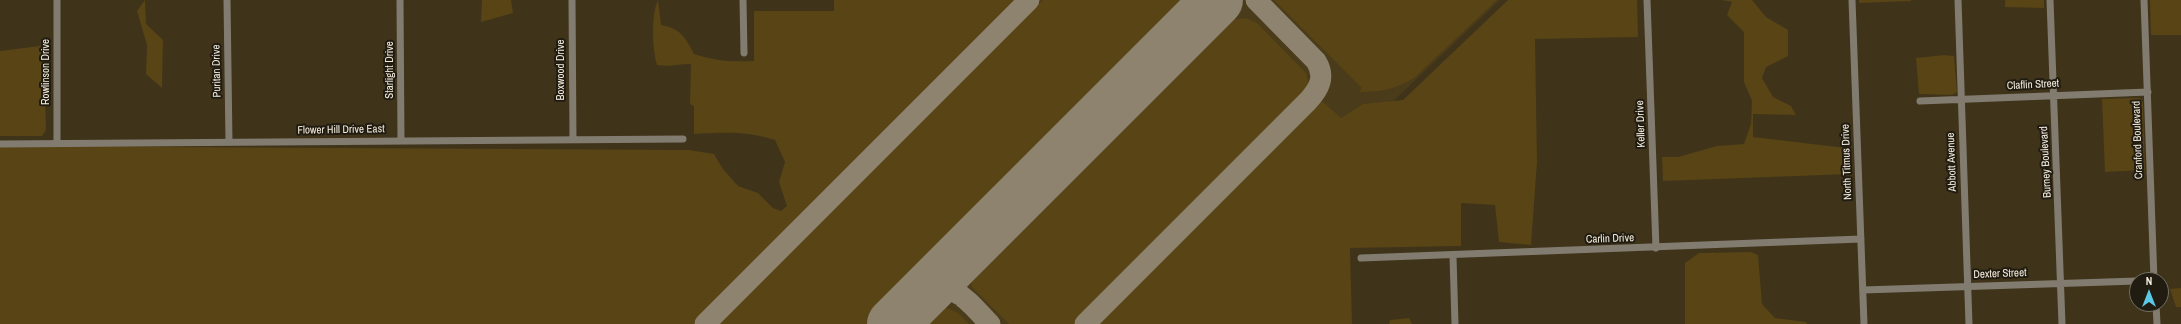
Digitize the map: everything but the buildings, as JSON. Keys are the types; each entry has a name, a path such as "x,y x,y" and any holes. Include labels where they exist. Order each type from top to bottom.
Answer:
{"street":[{"name":"Rowlinson Drive","path":"56,0 57,143"},
{"name":"Puritan Drive","path":"227,0 229,142"},
{"name":"Starlight Drive","path":"400,0 401,140"},
{"name":"Boxwood Drive","path":"572,0 573,140"},
{"path":"743,0 744,53"},
{"name":"Keller Drive","path":"1647,0 1656,248"},
{"name":"North Titmus Drive","path":"1852,0 1864,324"},
{"name":"Abbott Avenue","path":"1958,0 1969,324"},
{"name":"Burney Boulevard","path":"2050,0 2062,324"},
{"name":"Cranford Boulevard","path":"2144,0 2154,272"},
{"name":"Claflin Street","path":"1920,101 2148,92"},
{"name":"Flower Hill Drive East","path":"0,144 683,139"},
{"name":"Carlin Drive","path":"1361,258 1453,256 1861,239"},
{"path":"1453,256 1455,324"},
{"name":"Dexter Street","path":"1863,290 2129,281"},
{"path":"2156,312 2157,324"}],"shaded area":[{"path":"145,0 146,24 163,40 162,88 146,74 147,45 137,11"},
{"path":"482,0 511,0 513,13 481,22"},
{"path":"658,0 661,25 668,26 678,31 688,43 694,54 717,60 754,61 754,11 834,11 834,0 1021,0 803,218 799,217 793,222 794,227 697,324 0,324 0,146 689,150 714,154 723,169 738,186 758,193 773,208 781,211 787,206 779,182 785,162 775,140 755,135 735,133 694,134 694,106 690,104 691,64 666,66 657,65 655,58 653,23"},
{"path":"1014,0 1500,0 1158,324 675,324"},
{"path":"1043,0 1195,0 869,324 719,324"},
{"path":"1274,0 1497,0 1408,82 1388,89 1359,92 1362,88"},
{"path":"1508,0 1637,0 1638,37 1535,39 1537,162 1531,245 1499,242 1495,205 1461,203 1461,246 1350,248 1352,324 1097,324 1316,104 1323,102 1341,118 1363,104 1403,100"},
{"path":"1722,0 1752,0 1766,17 1788,30 1788,56 1766,67 1762,78 1773,97 1791,106 1796,115 1753,114 1753,137 1846,148 1850,174 1663,181 1662,157 1678,157 1717,146 1744,144 1751,124 1752,101 1744,82 1744,32 1727,15 1732,2"},
{"path":"1859,0 1911,0 1911,1 1859,3"},
{"path":"2005,0 2044,0 2044,8 2005,7"},
{"path":"2150,0 2181,0 2181,35 2151,35"},
{"path":"1246,18 1257,23 1306,73 1309,84 1305,95 1075,324 1009,324 972,287 971,277 977,267 1216,25 1231,20"},
{"path":"40,46 44,58 46,130 42,136 0,136 0,51"},
{"path":"1944,55 1954,56 1957,92 1952,95 1919,94 1916,58"},
{"path":"2140,98 2143,103 2145,170 2105,172 2102,99"},
{"path":"1751,252 1758,255 1762,304 1775,318 1806,322 1807,324 1685,324 1685,263 1699,253"},
{"path":"2181,288 2181,307 2176,307 2170,289"},
{"path":"945,307 958,313 969,324 919,324 931,312"},
{"path":"1409,318 1412,324 1389,324 1390,320"}],"taxiway":[{"path":"705,324 1029,0"},
{"path":"1085,324 1308,101 1318,87 1321,72 1316,61 1256,0"},
{"path":"960,257 954,271 954,281 960,295"},
{"path":"923,293 934,289 953,291 968,301 990,324"}],"runway":[{"path":"893,324 1217,0"}]}
